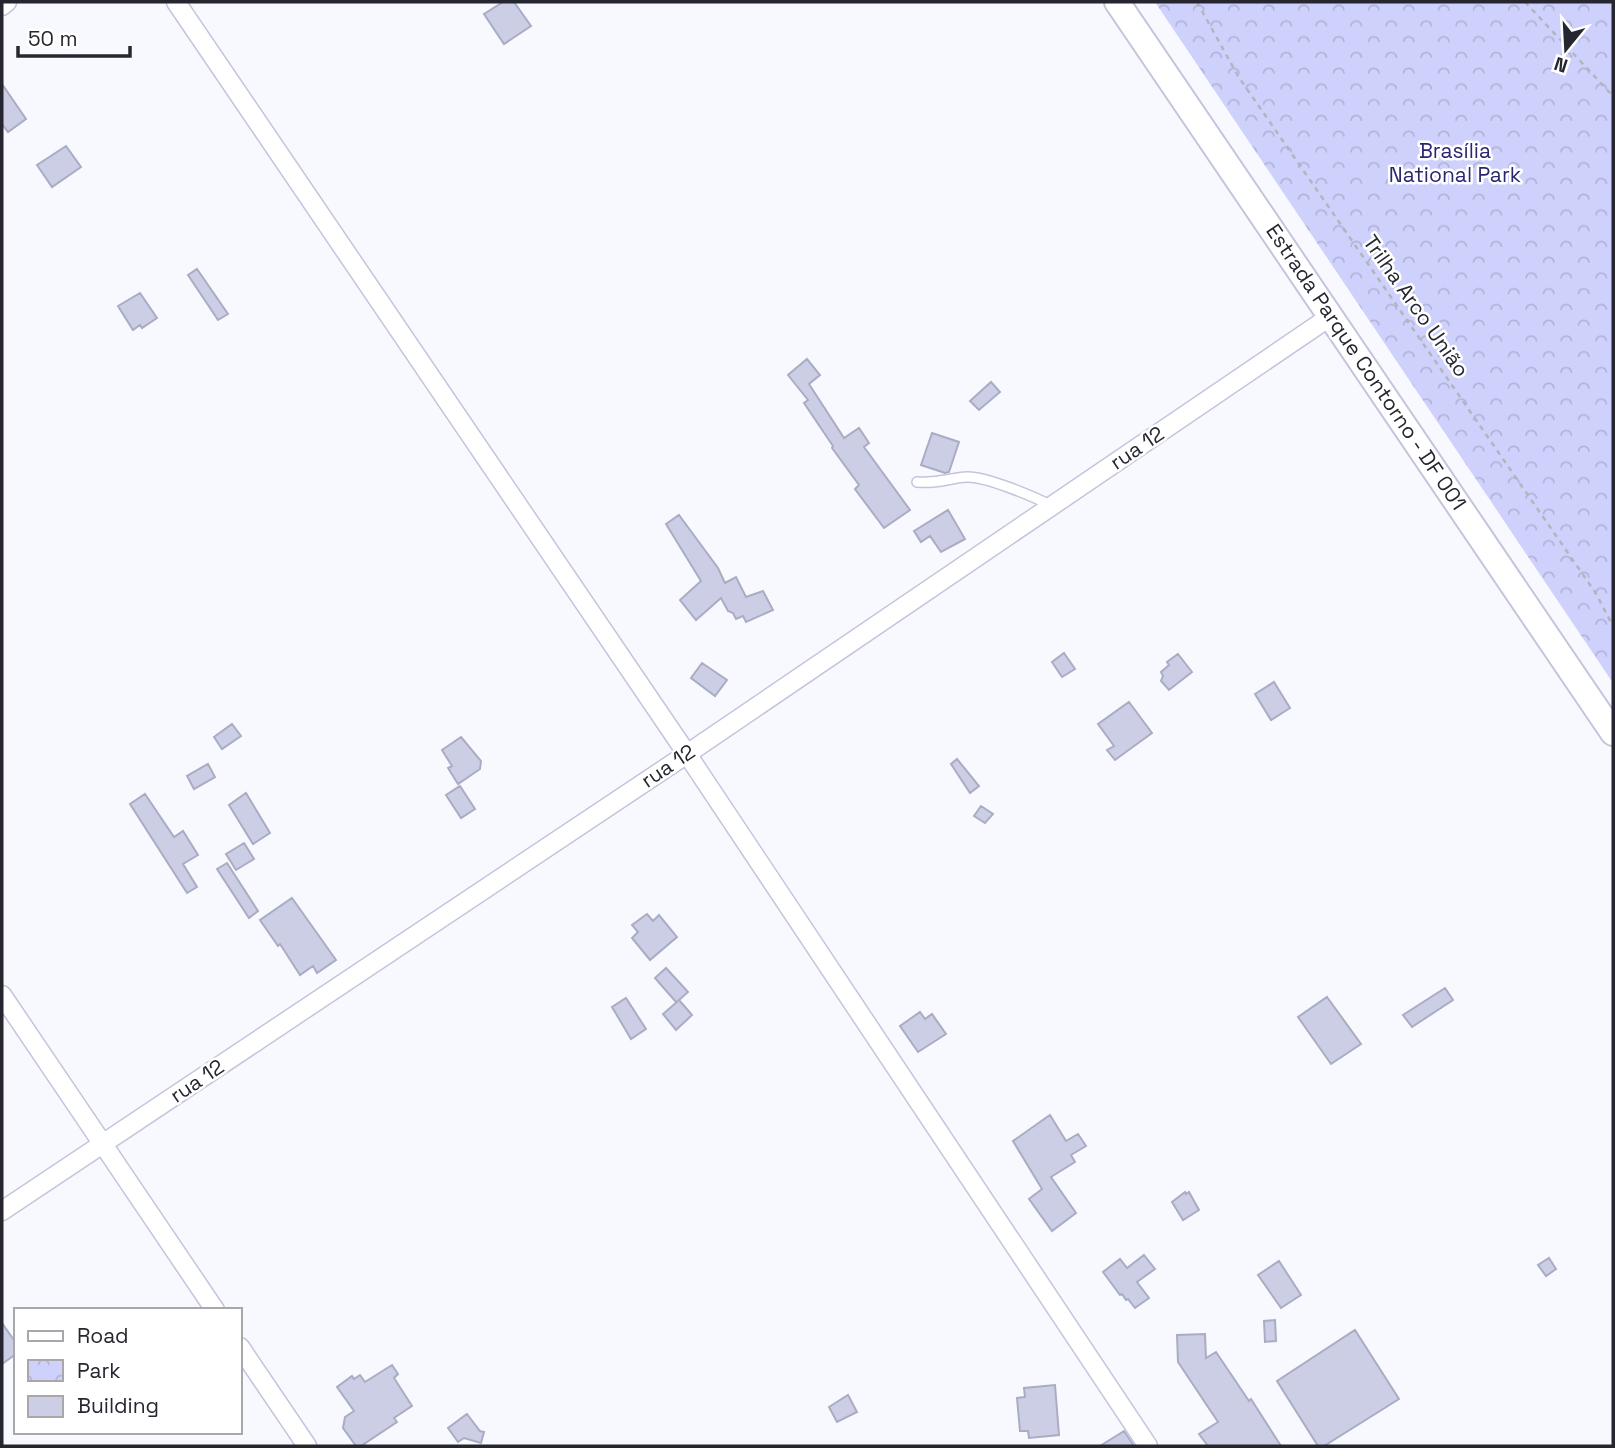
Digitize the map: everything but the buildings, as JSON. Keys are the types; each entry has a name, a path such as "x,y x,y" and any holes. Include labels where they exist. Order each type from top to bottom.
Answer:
{"main road":[{"name":"Estrada Parque Contorno - DF 001","path":"1117,2 1613,733"}],"street":[{"path":"2,6 7,2"},
{"path":"176,2 687,754 1147,1446"},
{"name":"rua 12","path":"2,1211 687,754 1331,316"},
{"path":"2,995 214,1308"},
{"path":"242,1350 307,1446"}],"lane":[{"path":"917,482 935,484 971,476 1038,498 1052,506"}],"path":[{"name":"Trilha Arco União","path":"1197,2 1238,76 1595,593 1613,626"},
{"path":"1525,2 1613,96"}],"green space":[{"name":"Brasília National Park","path":"1155,2 1613,2 1613,683"}]}
